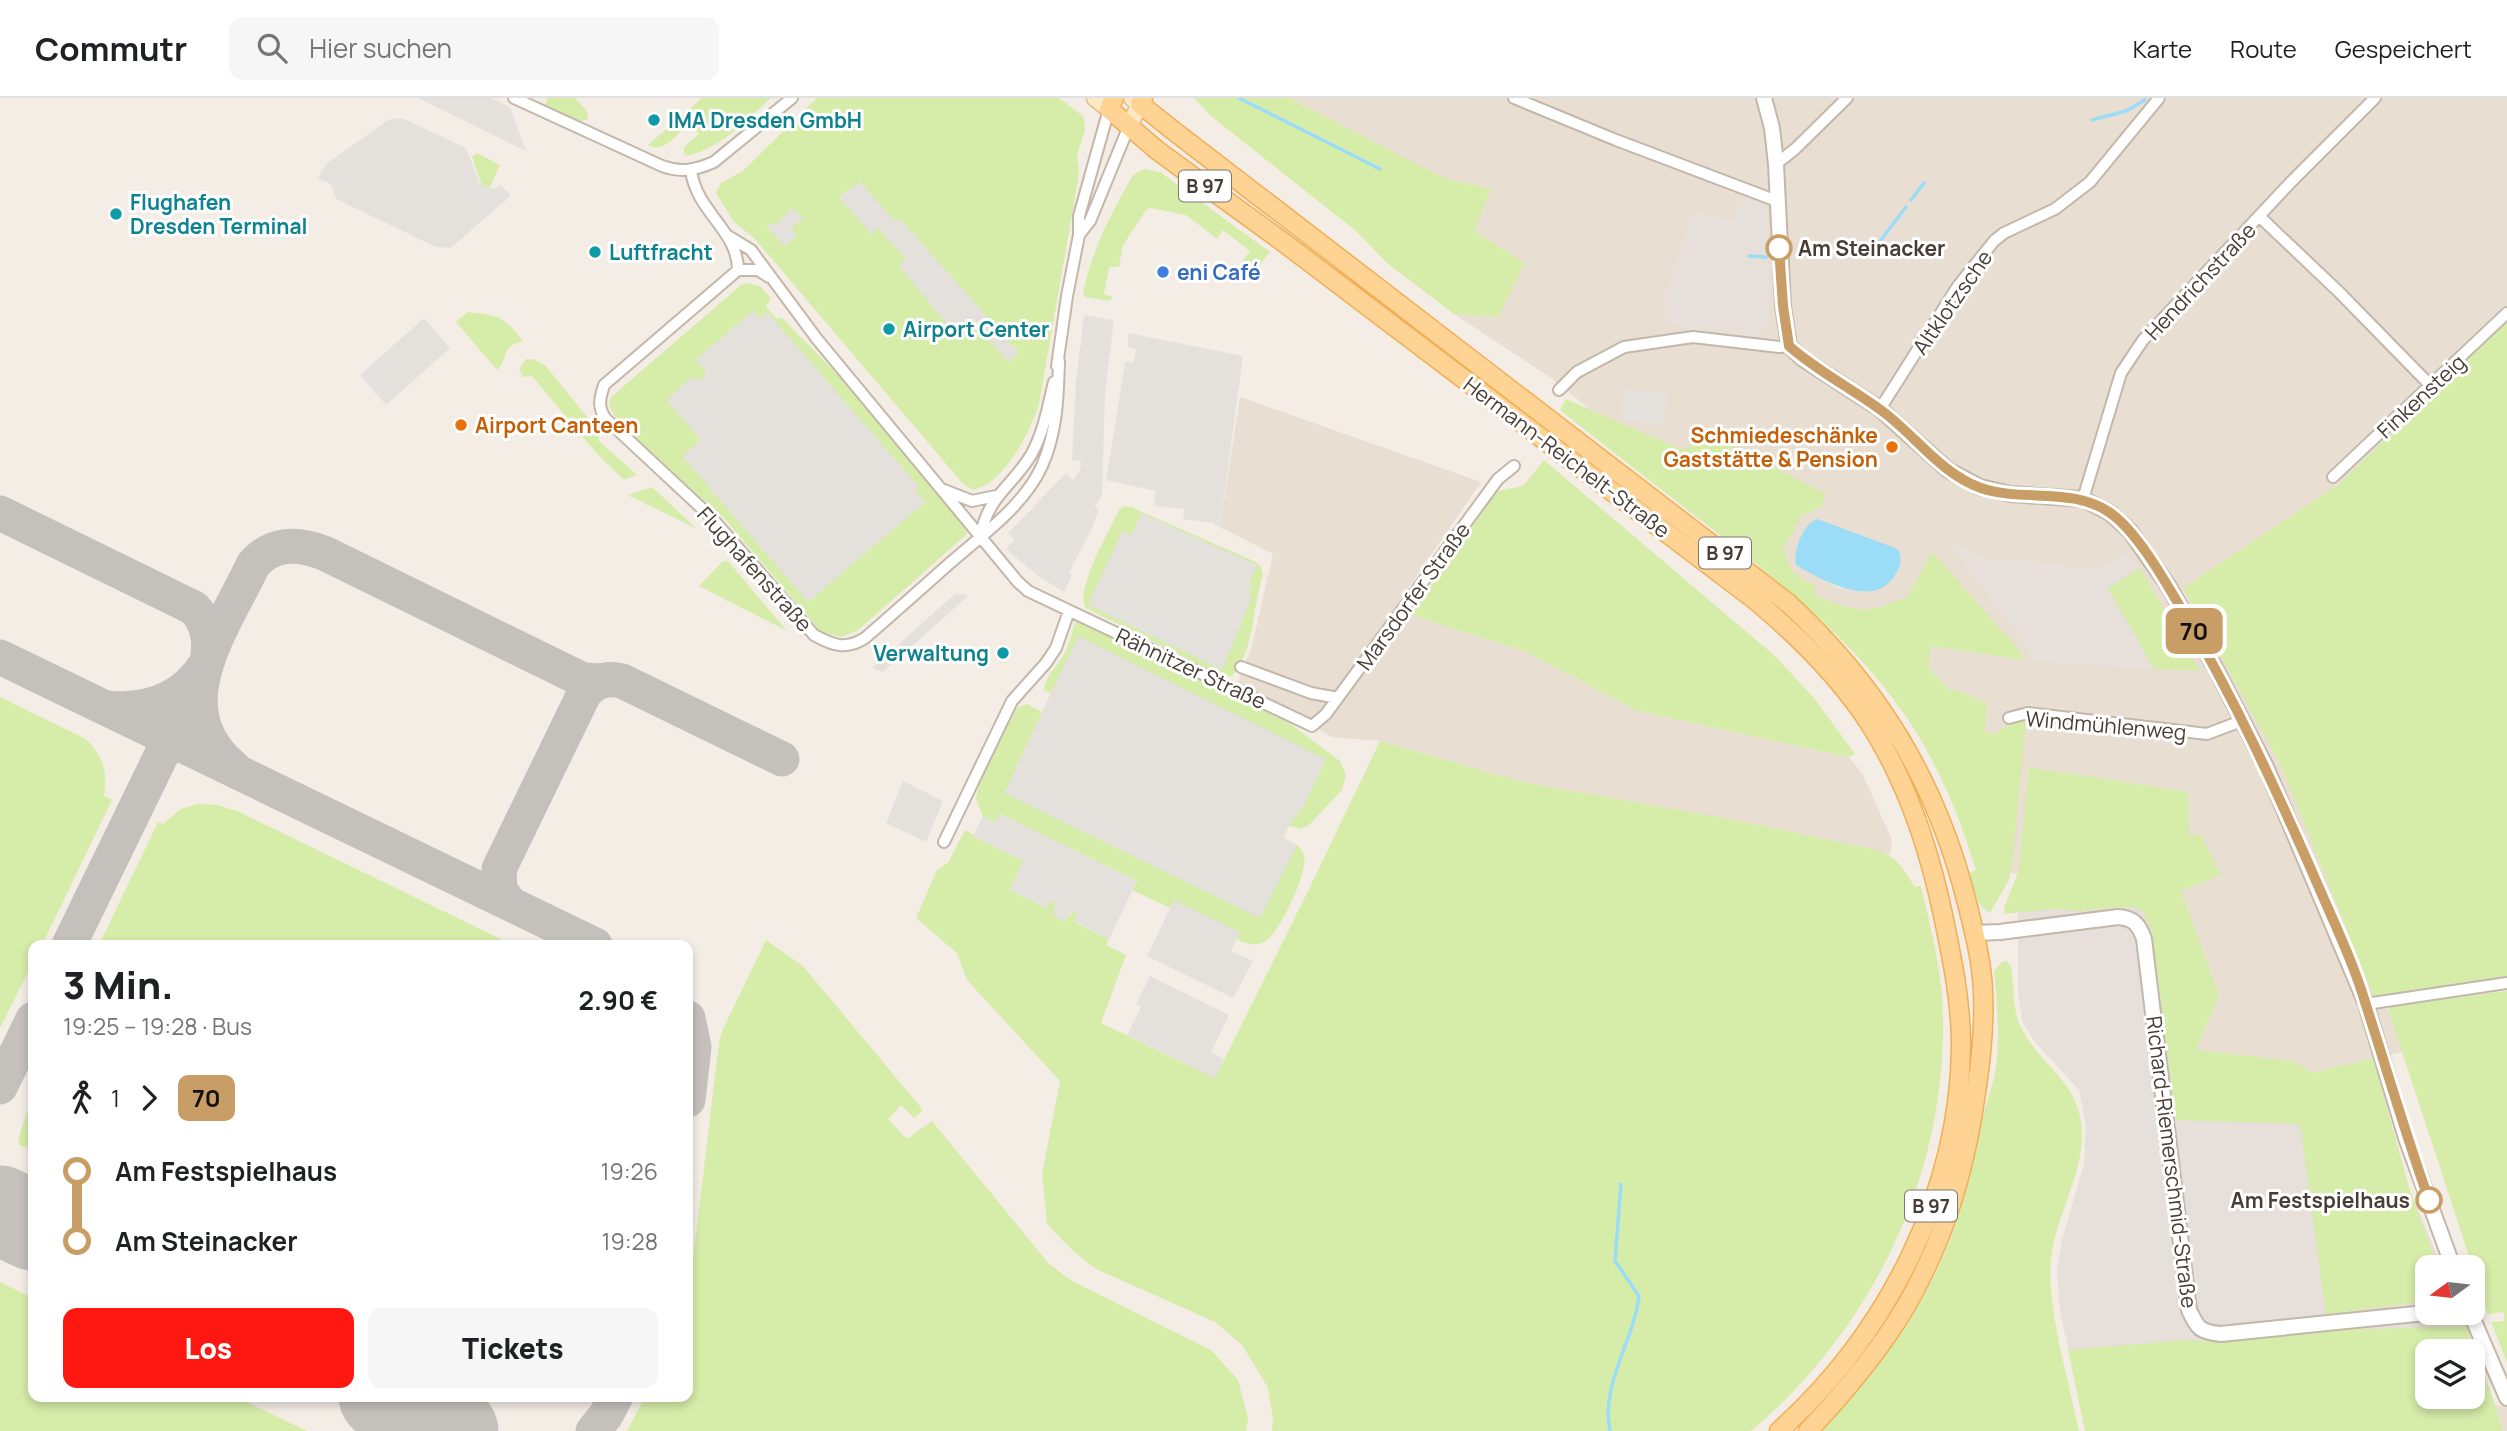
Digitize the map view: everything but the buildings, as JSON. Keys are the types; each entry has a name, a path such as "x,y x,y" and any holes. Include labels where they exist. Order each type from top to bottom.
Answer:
{"main road":[{"name":"Flughafenstraße","path":"1129,126 1138,100"},
{"name":"Hermann-Reichelt-Straße","path":"1138,100 1446,342 1746,570 1816,629 1875,699 1915,764 1953,851 1974,933 1983,989 1979,1075 1965,1156 1941,1233 1906,1306 1869,1361 1808,1431"},
{"name":"Hermann-Reichelt-Straße","path":"1106,102 1129,126 1179,167 1283,242 1744,592 1804,644 1845,690 1893,763 1927,849 1948,937 1960,1015 1960,1074 1955,1116 1936,1190 1906,1266 1874,1323 1835,1374 1779,1431"},
{"path":"1948,937 1974,933"}],"street":[{"path":"514,98 527,101 662,166 676,170 691,170 714,162 792,98"},
{"path":"1514,98 1777,201"},
{"path":"1764,98 1772,128 1776,164 1783,306 1789,346 1803,359 1880,409 1948,470 1980,487 2010,494 2083,499 2110,513 2130,531 2169,587 2244,720 2312,873 2366,1003 2406,1138 2449,1255"},
{"path":"1776,164 1847,98"},
{"name":"Altklotzsche","path":"1880,409 1958,286 1994,241 2004,233 2054,209 2090,182 2159,98"},
{"name":"Hendrichstraße","path":"2083,499 2121,373 2143,340 2375,98"},
{"name":"Flughafenstraße","path":"738,271 604,385 600,410 606,419 711,516 814,635 836,646 848,647 865,638 1015,505 1041,468 1055,426 1059,360 1067,296 1079,235 1079,216 1106,102"},
{"name":"Flughafenstraße","path":"1079,235 1090,221 1129,126"},
{"path":"691,170 702,204 728,236 736,254 738,271 758,270 769,277"},
{"path":"2260,217 2339,292 2431,386"},
{"path":"728,236 751,250 763,264 769,277 817,339 942,489 972,501 996,496"},
{"name":"Finkensteig","path":"2333,477 2507,313"},
{"path":"1559,390 1577,372 1624,347 1693,337 1789,346"},
{"name":"Flughafenstraße","path":"980,537 986,514 996,496 1032,453 1046,417 1059,360"},
{"name":"Marsdorfer Straße","path":"1312,726 1326,714 1499,479 1514,466"},
{"name":"Rähnitzer Straße","path":"942,489 1028,591 1312,726"},
{"path":"944,842 1012,701 1051,656 1069,611"},
{"path":"1241,667 1311,693 1338,698"},
{"name":"Windmühlenweg","path":"2008,718 2028,713 2207,734 2244,720"},
{"name":"Richard-Riemerschmid-Straße","path":"1974,933 2118,917 2130,918 2140,927 2144,939 2189,1310 2197,1327 2221,1334 2415,1314"},
{"path":"2366,1003 2507,983"},
{"path":"2476,1325 2507,1398"}],"shaded area":[{"path":"418,98 491,98 510,107 526,151"},
{"path":"1289,98 2507,98 2507,321 2339,484 2183,588 2281,764 2374,998 2388,1009 2403,1052 2312,1073 2294,1061 2196,1051 2219,995 2181,891 2221,875 2189,835 2029,767 2018,873 1999,873 1936,732 1778,559 1551,378 1454,314 1498,317 1525,263 1473,231 1491,189 1444,178","holes":["1796,565 1893,580 1884,587 1860,591 1839,588"]},
{"path":"402,118 466,148 480,184 494,189 500,185 511,195 451,248 436,247 336,199 331,184 318,178 327,163 390,119"},
{"name":"Airport Center","path":"860,181 893,220 900,219 1018,352 1008,362 976,325 959,339 899,266 906,259 878,228 871,234 839,197"},
{"path":"1743,194 1766,201 1770,305 1768,324 1761,333 1751,339 1699,335 1663,319 1669,304 1666,296 1693,211 1734,222"},
{"path":"792,208 804,218 791,228 796,236 785,247 766,225 777,224"},
{"path":"753,311 760,318 767,312 919,487 915,491 925,502 808,602 682,456 701,440 666,400 692,377 701,380 704,377 706,372 695,360"},
{"path":"1084,315 1114,320 1105,393 1102,495 1095,506 1099,509 1092,529 1069,572 1072,575 1064,592 1038,576 1006,549 1014,540 1008,533 1066,473 1073,480 1080,470 1081,461 1072,460 1076,381"},
{"path":"424,318 450,348 386,405 360,375"},
{"path":"1128,333 1243,356 1220,527 1212,523 1183,519 1184,509 1154,506 1155,491 1106,480 1125,362 1133,363 1136,349 1128,347"},
{"path":"1624,390 1667,394 1664,424 1621,420"},
{"path":"1240,397 1481,482 1394,609 1524,651 1638,711 1849,757 1863,775 1892,840 1890,855 1871,849 1523,782 1380,741 1331,737 1236,686 1252,646 1273,554 1220,527"},
{"path":"1141,513 1257,565 1249,583 1252,585 1249,592 1251,599 1222,670 1088,605 1122,531 1132,535"},
{"path":"1960,544 1987,561 2027,560 2080,568 2100,568 2125,552 2140,568 2108,588 2154,669 2032,661 2028,646 1954,550"},
{"path":"956,593 968,596 883,672 872,668"},
{"path":"1078,636 1326,759 1304,806 1289,825 1283,838 1297,845 1260,918 1004,793"},
{"path":"2029,767 2188,792 2189,835 2201,835 2221,875 2181,891 2219,995 2196,1050 2294,1061 2312,1073 2373,1058 2410,1191 2437,1255 2415,1255 2415,1325 2466,1325 2471,1339 2415,1339 2415,1409 2485,1409 2485,1377 2503,1431 2087,1431 2060,1312 2057,1270 2062,1240 2084,1164 2086,1126 2079,1090 2035,1042 2023,1023 2018,995 2018,873"},
{"path":"903,781 943,801 926,842 886,823"},
{"path":"1000,814 1137,881 1109,939 1074,921 1077,912 1073,911 1064,921 1053,916 1055,901 1051,900 1047,908 1010,890 1023,861 973,836 983,817 995,823"},
{"path":"1174,900 1240,932 1231,951 1253,961 1233,998 1147,956"},
{"path":"1150,976 1229,1015 1211,1052 1224,1059 1215,1078 1127,1035 1141,1007 1136,1004"},
{"path":"2143,986 2160,1131 2154,1126 2138,995"},
{"path":"2163,1146 2180,1291 2173,1282 2158,1152"},
{"path":"2507,1404 2507,1431 2503,1431 2495,1406"}],"green space":[{"path":"548,98 575,98 587,111 588,119 578,122 544,107"},
{"path":"702,98 771,98 732,133 699,152 687,156 684,154 684,147 699,134 689,123 665,145 648,145"},
{"path":"817,98 1059,98 1084,117 1085,130 1077,155 1079,174 1039,404 1023,442 1006,467 996,478 973,490 964,485 755,239 734,222 716,193 721,183 743,171"},
{"path":"1194,98 1289,98 1444,178 1491,189 1474,231 1525,263 1498,317 1454,314 1387,263 1356,231 1211,116"},
{"path":"477,153 500,165 489,189 482,186 472,157"},
{"path":"1144,169 1160,172 1270,252 1259,266 1253,270 1245,269 1243,261 1250,251 1223,230 1217,239 1186,215 1150,208 1123,245 1119,267 1109,267 1104,294 1113,297 1109,301 1085,297 1083,293 1091,262 1103,232 1133,175"},
{"path":"746,283 760,286 771,298 766,307 776,318 782,318 849,386 967,525 967,534 857,631 840,637 820,631 723,517 635,439 614,415 609,405 610,398"},
{"path":"468,312 500,318 523,341 508,349 497,370 456,322"},
{"path":"2507,321 2507,978 2374,998 2281,765 2183,588 2339,484"},
{"path":"526,359 533,359 545,365 596,428 599,441 637,475 624,480 598,455 532,376 523,377 519,369"},
{"path":"1566,399 1683,450 1710,434 1826,494 1822,507 1802,515 1783,549 1794,572 1816,586 1813,594 1845,607 1862,610 1879,608 1907,597 1932,552 2019,650 2023,660 1932,646 1928,667 1950,690 1960,691 1987,703 1985,732 1997,734 2000,729 2026,719 2012,865 2009,880 1990,913 1981,906 1976,896 1969,873 1976,870 1956,812 1939,774 1920,738 1888,692 1816,615 1735,547 1560,410"},
{"path":"1544,460 1775,656 1814,698 1855,754 1849,757 1638,711 1524,651 1411,615 1497,491 1523,486"},
{"path":"652,487 697,529 628,495"},
{"path":"1124,506 1256,562 1261,567 1263,575 1249,641 1232,676 1222,676 1086,608 1084,599 1089,574 1119,510"},
{"path":"723,561 728,561 787,631 699,586"},
{"path":"2140,568 2200,671 2154,669 2108,588"},
{"path":"1079,621 1289,723 1340,761 1346,775 1342,790 1309,825 1301,829 1289,826 1283,838 1301,849 1304,863 1292,900 1279,925 1267,940 1255,944 1240,941 1236,939 1240,933 1174,900 1170,908 1132,890 1137,881 1001,814 996,823 983,817 976,799 979,784 1017,708 1027,704 1042,712 1051,694 1044,690 1046,682 1065,652 1074,624"},
{"path":"0,697 84,738 100,757 105,779 104,796 112,800 44,940 28,940 28,972 0,1028"},
{"path":"1380,741 1523,782 1735,820 1872,849 1893,859 1902,867 1915,887 1921,886 1941,981 1942,1057 1935,1119 1920,1178 1898,1236 1870,1290 1836,1342 1796,1389 1751,1431 1272,1431 1273,1417 1267,1386 1242,1345 1215,1322 1096,1269 1073,1251 1047,1224 1042,1174 1060,1081 967,980 957,953 916,918 937,870 948,863 965,830 1024,861 1010,890 1047,908 1051,899 1055,902 1055,912 1064,921 1074,911 1078,913 1074,922 1109,939 1106,945 1126,955 1101,1023 1215,1078"},
{"path":"2029,767 2188,792 2189,835 2201,835 2221,875 2181,891 2219,995 2196,1050 2294,1061 2312,1073 2373,1058 2410,1191 2434,1255 2415,1255 2415,1303 2326,1314 2300,1124 2176,1120 2152,931 2143,911 2134,907 2119,907 2004,914 2018,873"},
{"path":"197,804 217,805 237,811 503,940 101,940 158,822 163,824 181,809"},
{"path":"766,940 803,966 923,1110 914,1118 901,1105 888,1119 907,1139 932,1121 1049,1264 1072,1281 1211,1350 1238,1380 1248,1418 1246,1431 627,1431 642,1402 693,1402 693,1259 722,1031"},
{"path":"2007,961 2011,967 2019,1022 2029,1041 2072,1095 2081,1122 2080,1156 2056,1236 2050,1272 2054,1317 2079,1431 1819,1431 1839,1411 1892,1346 1923,1298 1947,1248 1995,1075 1998,1031 1994,971 2002,962"},
{"path":"2507,991 2507,1362 2491,1322 2504,1321 2504,1312 2488,1314 2485,1305 2485,1255 2469,1255 2388,1009 2395,1004"},
{"path":"28,1110 28,1149 18,1144"},
{"path":"0,1282 28,1296 28,1402 246,1402 307,1431 0,1431"},
{"path":"2466,1326 2471,1339 2415,1339 2415,1409 2485,1409 2485,1377 2503,1431 2085,1431 2068,1350 2185,1340 2209,1342 2341,1330"}],"water":[{"path":"1817,519 1898,549 1899,569 1886,585 1874,591 1861,591 1833,584 1796,565 1800,539 1807,526"}],"waterway":[{"path":"1239,98 1380,169"},
{"path":"2092,120 2126,111 2145,100"},
{"path":"1911,200 1924,183"},
{"path":"1870,254 1906,207"},
{"path":"1749,256 1766,257"},
{"path":"1610,1431 1608,1414 1613,1379 1631,1329 1639,1296 1615,1261 1621,1184"}],"taxiway":[{"path":"0,513 194,608 207,633 207,661"},
{"path":"234,768 213,745 202,720 200,694 205,668 227,615 253,565 260,557 277,548 305,547 324,553 583,680 602,681"},
{"path":"0,657 585,940"},
{"path":"107,708 137,708 163,701 187,687 206,664"},
{"path":"510,904 500,890 499,869 584,694 592,686 606,680 622,681 782,759"},
{"path":"71,940 178,721"},
{"path":"0,1087 28,1029"},
{"path":"693,1042 693,1056"},
{"path":"0,1200 13,1214 27,1223"},
{"path":"593,1431 613,1402"}],"runway":[{"path":"0,1210 28,1224"},
{"path":"395,1402 454,1431"}],"bus line":[{"name":"70","path":"1779,248 1789,346 1803,359 1880,409 1948,470 1980,487 2010,494 2083,499 2110,513 2130,531 2169,587 2244,720 2328,909 2366,1003 2406,1138 2429,1200"}],"place":[{"name":"IMA Dresden GmbH","path":"654,120"},
{"name":"Flughafen Dresden Terminal","path":"116,214"},
{"name":"Am Steinacker","path":"1779,248"},
{"name":"Luftfracht","path":"595,252"},
{"name":"eni Café","path":"1163,272"},
{"name":"Airport Center","path":"889,329"},
{"name":"Airport Canteen","path":"461,425"},
{"name":"Schmiedeschänke Gaststätte & Pension","path":"1892,447"},
{"name":"Verwaltung","path":"1003,653"},
{"name":"Am Festspielhaus","path":"2429,1200"}]}
